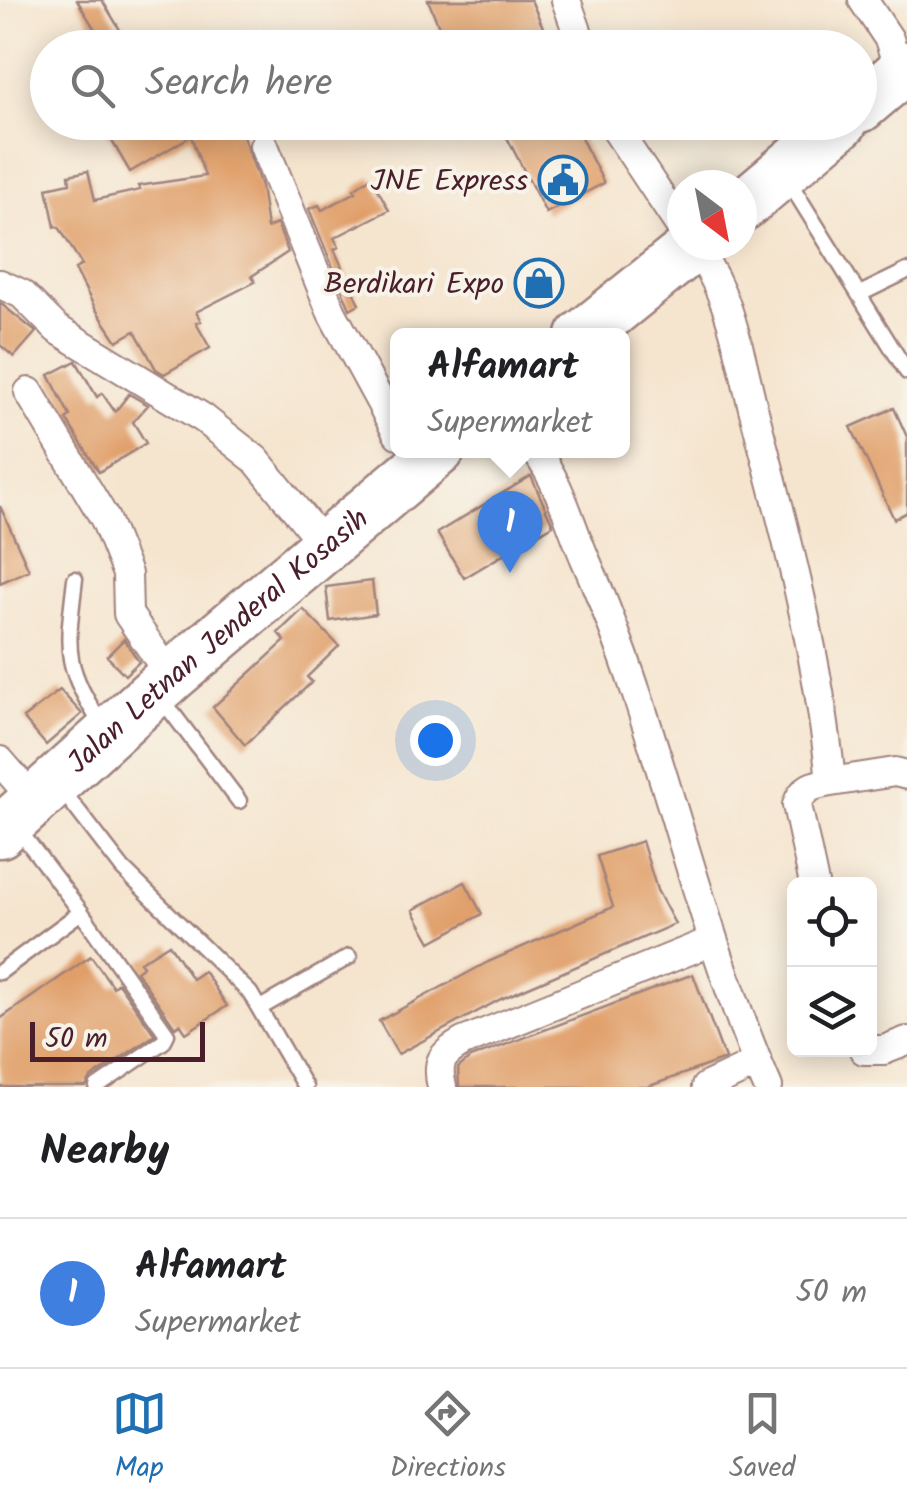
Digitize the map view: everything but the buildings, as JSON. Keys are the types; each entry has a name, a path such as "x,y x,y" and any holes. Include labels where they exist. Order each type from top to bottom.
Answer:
{"highway":[{"path":"877,93 904,70"},
{"path":"757,194 821,140"},
{"path":"591,328 669,260"},
{"name":"Jalan Letnan Jenderal Kosasih","path":"25,809 163,684 326,546 408,458"}],"street":[{"path":"566,0 577,30"},
{"path":"864,0 904,70"},
{"path":"623,140 667,205"},
{"path":"264,146 332,313 390,408"},
{"path":"706,260 726,306 772,481 825,721 831,782"},
{"path":"0,284 22,294 57,329 203,418 256,460 326,546"},
{"path":"29,392 100,508 127,574 128,614 163,684"},
{"path":"541,458 566,502 603,595 712,940 763,1075 706,1087"},
{"path":"0,761 25,809"},
{"path":"812,877 797,805 801,793 811,786 831,782 896,772 907,775"},
{"path":"442,1087 438,1069 441,1057 464,1042 712,940"},
{"path":"877,1050 907,1040"}],"lane":[{"path":"782,173 907,372"},
{"path":"860,294 907,271"},
{"path":"75,579 67,642 74,680 107,734"},
{"path":"163,684 239,801"},
{"path":"25,809 81,912 167,1034 163,1042 98,1087"},
{"path":"25,809 123,868 224,964 260,1008 304,1087"},
{"path":"0,972 81,912"},
{"path":"260,1008 349,958"}],"place":[{"name":"JNE Express","path":"563,180"},
{"name":"Berdikari Expo","path":"539,283"},
{"name":"Alfamart","path":"510,573"}]}
